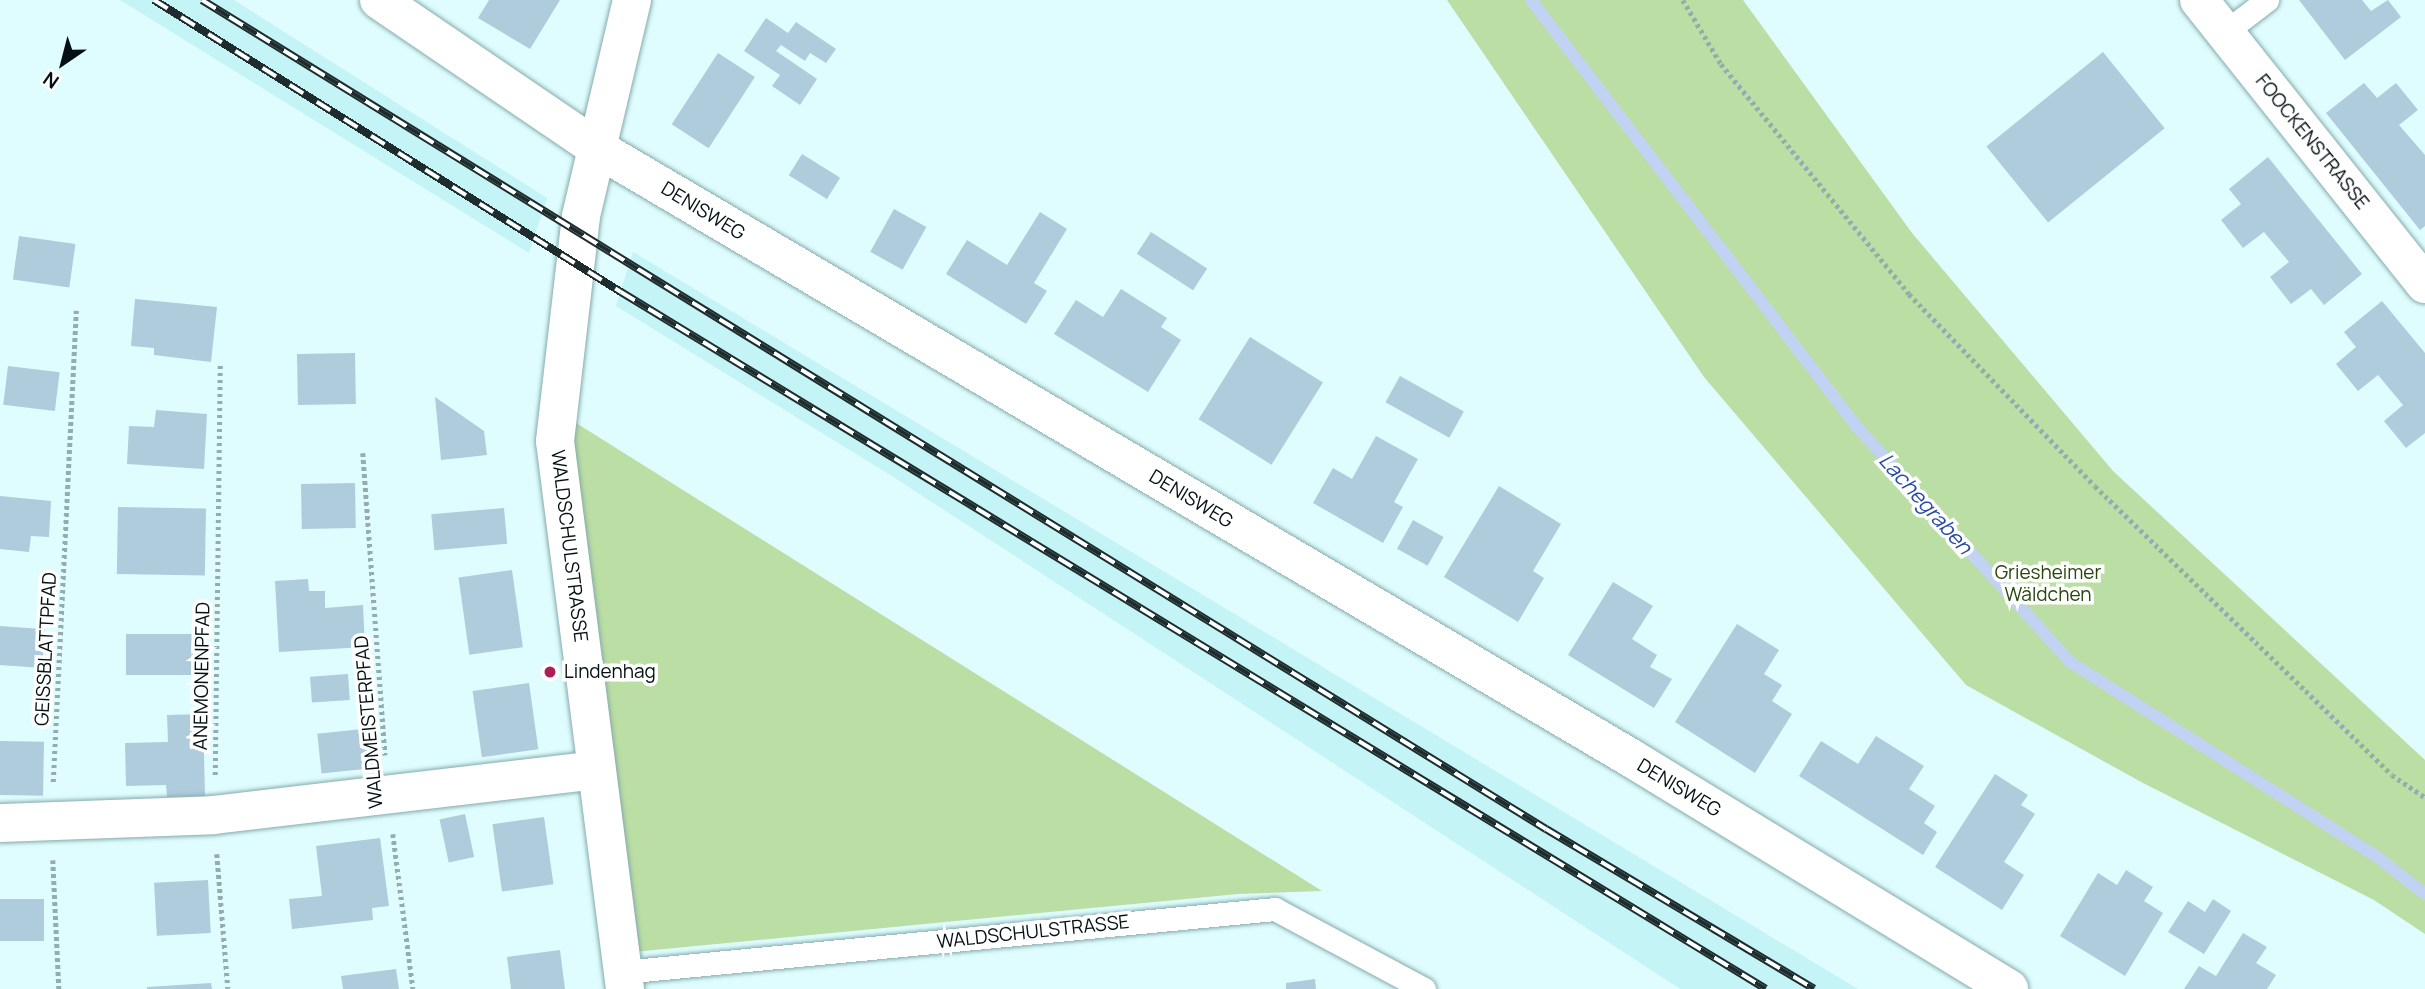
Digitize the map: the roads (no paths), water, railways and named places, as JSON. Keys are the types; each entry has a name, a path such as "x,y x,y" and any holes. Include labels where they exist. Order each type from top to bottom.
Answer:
{"street":[{"name":"DENISWEG","path":"379,0 595,147 1630,758 2010,989"},
{"name":"WALDSCHULSTRASSE","path":"624,980 555,441 581,216 595,147 632,0"},
{"name":"FOOCKENSTRASSE","path":"2199,0 2425,284"},
{"path":"0,823 214,815 596,770"}],"lane":[{"path":"2224,33 2267,0"},
{"name":"WALDSCHULSTRASSE","path":"624,980 1275,909 1424,989"}],"waterway":[{"name":"Lachegraben","path":"1531,0 1857,427 2070,662 2380,859 2425,894"}],"railway":[{"path":"154,0 621,292 1766,989"},
{"path":"202,0 1546,829 1814,989"}],"place":[{"name":"Lindenhag","path":"550,672"}],"park label":[{"name":"Griesheimer Wäldchen","path":"2048,584"}]}
